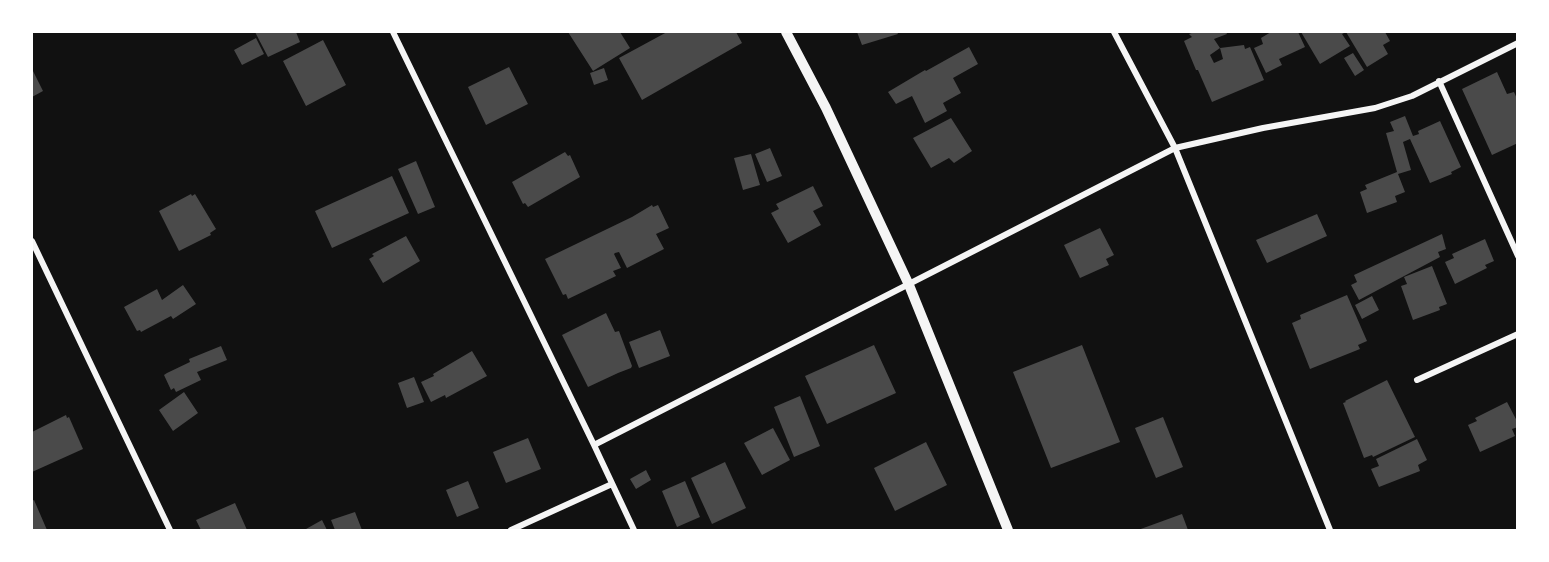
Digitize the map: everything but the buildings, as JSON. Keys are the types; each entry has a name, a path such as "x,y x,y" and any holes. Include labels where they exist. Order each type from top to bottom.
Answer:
{"street":[{"path":"393,32 634,531"},
{"path":"786,32 826,108 909,285 1008,531"},
{"path":"1114,32 1175,148 1330,531"},
{"path":"594,445 1175,148 1236,133 1375,108 1412,96 1518,43"},
{"path":"1438,81 1518,256"},
{"path":"32,241 170,531"},
{"path":"1417,380 1518,334"},
{"path":"511,531 612,484"}]}
